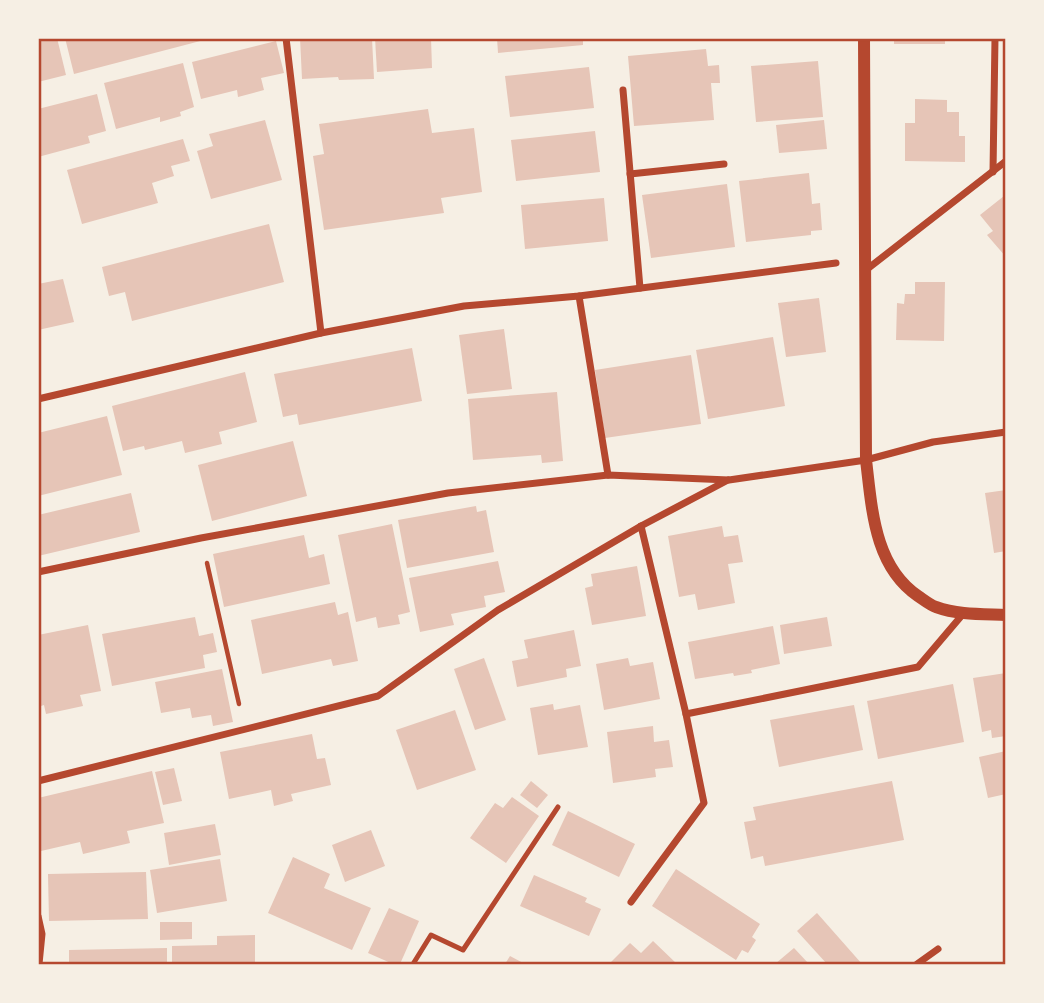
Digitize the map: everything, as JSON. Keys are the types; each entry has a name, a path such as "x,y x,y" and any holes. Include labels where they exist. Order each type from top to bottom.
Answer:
{"street":[{"path":"286,38 321,333"},
{"path":"864,38 866,460 874,526 888,562 903,585 934,607 963,614 1006,615"},
{"path":"993,172 995,38"},
{"path":"623,90 640,288"},
{"path":"865,271 1006,161"},
{"path":"630,174 724,164"},
{"path":"38,399 321,333 464,306 579,296 836,263"},
{"path":"579,296 608,475"},
{"path":"38,572 201,538 448,493 608,475 729,480 866,460 933,442 1006,432"},
{"path":"38,781 379,696 498,610 641,526 729,480"},
{"path":"631,902 704,803 686,714 641,526"},
{"path":"686,714 918,667 963,614"},
{"path":"38,916 42,934 39,964"},
{"path":"917,964 938,949"}],"lane":[{"path":"413,964 431,935 463,950 558,807"}],"path":[{"path":"201,538 245,730"}],"building":[{"path":"57,38 66,75 38,82 38,42"},
{"path":"65,38 208,38 208,39 74,74"},
{"path":"300,38 372,38 374,79 302,79"},
{"path":"375,38 431,38 432,68 377,72"},
{"path":"497,38 583,38 583,45 498,53"},
{"path":"894,38 945,38 945,44 894,44"},
{"path":"276,41 284,73 261,78 264,90 238,97 237,90 201,99 192,62"},
{"path":"706,49 708,66 719,65 720,83 711,83 714,120 634,126 628,56"},
{"path":"818,61 823,117 756,122 751,66"},
{"path":"183,63 194,107 180,112 181,116 160,122 160,117 116,129 104,83"},
{"path":"589,67 594,108 510,117 505,76"},
{"path":"97,94 106,131 88,136 90,143 38,157 38,109"},
{"path":"915,99 947,100 947,112 959,112 959,136 965,136 965,162 905,161 905,123 915,123"},
{"path":"428,109 432,133 474,128 482,192 441,198 444,213 324,230 313,156 324,154 319,124"},
{"path":"265,120 282,180 211,199 197,151 213,146 209,134"},
{"path":"824,120 827,149 779,153 776,125"},
{"path":"595,131 600,172 516,181 511,140"},
{"path":"183,139 190,161 171,166 174,176 152,183 158,203 82,224 67,170"},
{"path":"809,173 812,204 820,203 822,230 811,231 811,235 746,242 739,181"},
{"path":"727,184 735,247 651,258 642,195"},
{"path":"1004,196 1006,257 987,235 993,231 980,215"},
{"path":"604,198 608,241 525,249 521,205"},
{"path":"269,224 284,282 132,321 125,292 109,296 102,267"},
{"path":"63,279 74,322 38,330 38,284"},
{"path":"915,282 945,282 944,341 896,340 897,303 904,304 905,294 915,294"},
{"path":"819,298 826,352 786,357 778,303"},
{"path":"504,329 512,389 467,394 459,335"},
{"path":"773,337 785,406 708,419 696,350"},
{"path":"412,348 422,401 299,425 297,414 283,417 274,374"},
{"path":"691,355 701,424 605,438 595,370"},
{"path":"245,372 257,422 219,432 222,444 185,453 182,441 145,450 144,446 123,451 112,406"},
{"path":"557,392 563,461 542,463 541,455 473,460 468,399"},
{"path":"107,416 122,475 38,496 38,433"},
{"path":"293,441 307,496 212,521 198,465"},
{"path":"1006,490 1006,551 994,553 985,493"},
{"path":"131,493 140,532 38,556 38,515"},
{"path":"476,506 477,512 486,510 494,552 407,568 398,520"},
{"path":"392,524 410,612 398,615 400,624 378,628 376,617 356,622 338,535"},
{"path":"722,526 724,537 738,535 743,562 728,564 735,603 698,610 695,594 679,597 668,536"},
{"path":"304,535 309,558 324,554 330,584 224,607 213,554"},
{"path":"498,561 505,592 484,596 486,607 451,614 454,625 420,632 409,578"},
{"path":"637,566 646,616 592,625 585,588 593,586 591,574"},
{"path":"335,602 338,615 348,612 358,661 333,666 331,659 262,674 251,620"},
{"path":"195,617 199,636 213,633 217,652 203,655 205,668 112,686 102,634"},
{"path":"827,617 832,646 784,654 780,625"},
{"path":"88,625 101,691 80,695 83,706 46,714 44,705 38,707 38,635"},
{"path":"773,626 780,664 751,670 752,673 695,679 688,642"},
{"path":"574,630 581,666 566,669 567,677 517,687 512,661 528,658 524,640"},
{"path":"484,658 506,720 475,730 454,669"},
{"path":"628,658 630,666 653,662 660,699 604,710 596,664"},
{"path":"222,669 233,722 213,726 211,715 192,718 190,708 161,713 155,682"},
{"path":"1006,673 1006,736 992,738 991,730 982,732 973,678"},
{"path":"953,684 964,742 878,759 867,701"},
{"path":"553,704 554,710 580,705 588,747 538,755 530,708"},
{"path":"854,705 863,750 779,767 770,720"},
{"path":"455,710 476,770 417,790 396,730"},
{"path":"653,726 654,742 669,740 673,767 655,769 656,777 613,783 607,732"},
{"path":"312,734 317,759 325,758 331,785 291,794 293,801 274,806 271,790 229,799 220,752"},
{"path":"1006,751 1006,794 988,798 979,757"},
{"path":"174,768 182,801 163,805 155,772"},
{"path":"152,771 164,823 127,831 130,843 83,854 80,842 41,851 38,798"},
{"path":"531,781 548,795 537,808 520,795"},
{"path":"892,781 904,840 765,866 763,856 751,859 744,822 756,820 753,807"},
{"path":"512,797 539,816 506,863 470,838 495,803 503,808"},
{"path":"568,811 635,844 619,877 552,845"},
{"path":"215,824 221,855 169,865 164,833"},
{"path":"371,830 385,866 345,882 332,845"},
{"path":"293,857 330,874 324,888 371,908 352,950 268,913"},
{"path":"220,859 227,901 157,913 150,870"},
{"path":"676,869 760,924 752,937 756,940 748,953 742,950 736,960 652,906"},
{"path":"146,872 148,919 49,921 48,874"},
{"path":"534,875 587,898 585,902 601,909 589,936 520,906"},
{"path":"389,908 419,921 400,964 393,964 368,953"},
{"path":"817,913 862,964 827,964 797,931"},
{"path":"160,922 192,922 192,939 160,940"},
{"path":"255,935 255,964 172,964 172,946 217,945 217,936"},
{"path":"653,941 677,964 609,964 630,943 641,953"},
{"path":"167,948 167,964 69,964 69,950"},
{"path":"794,948 809,964 775,964"},
{"path":"510,956 525,964 505,964"}]}
